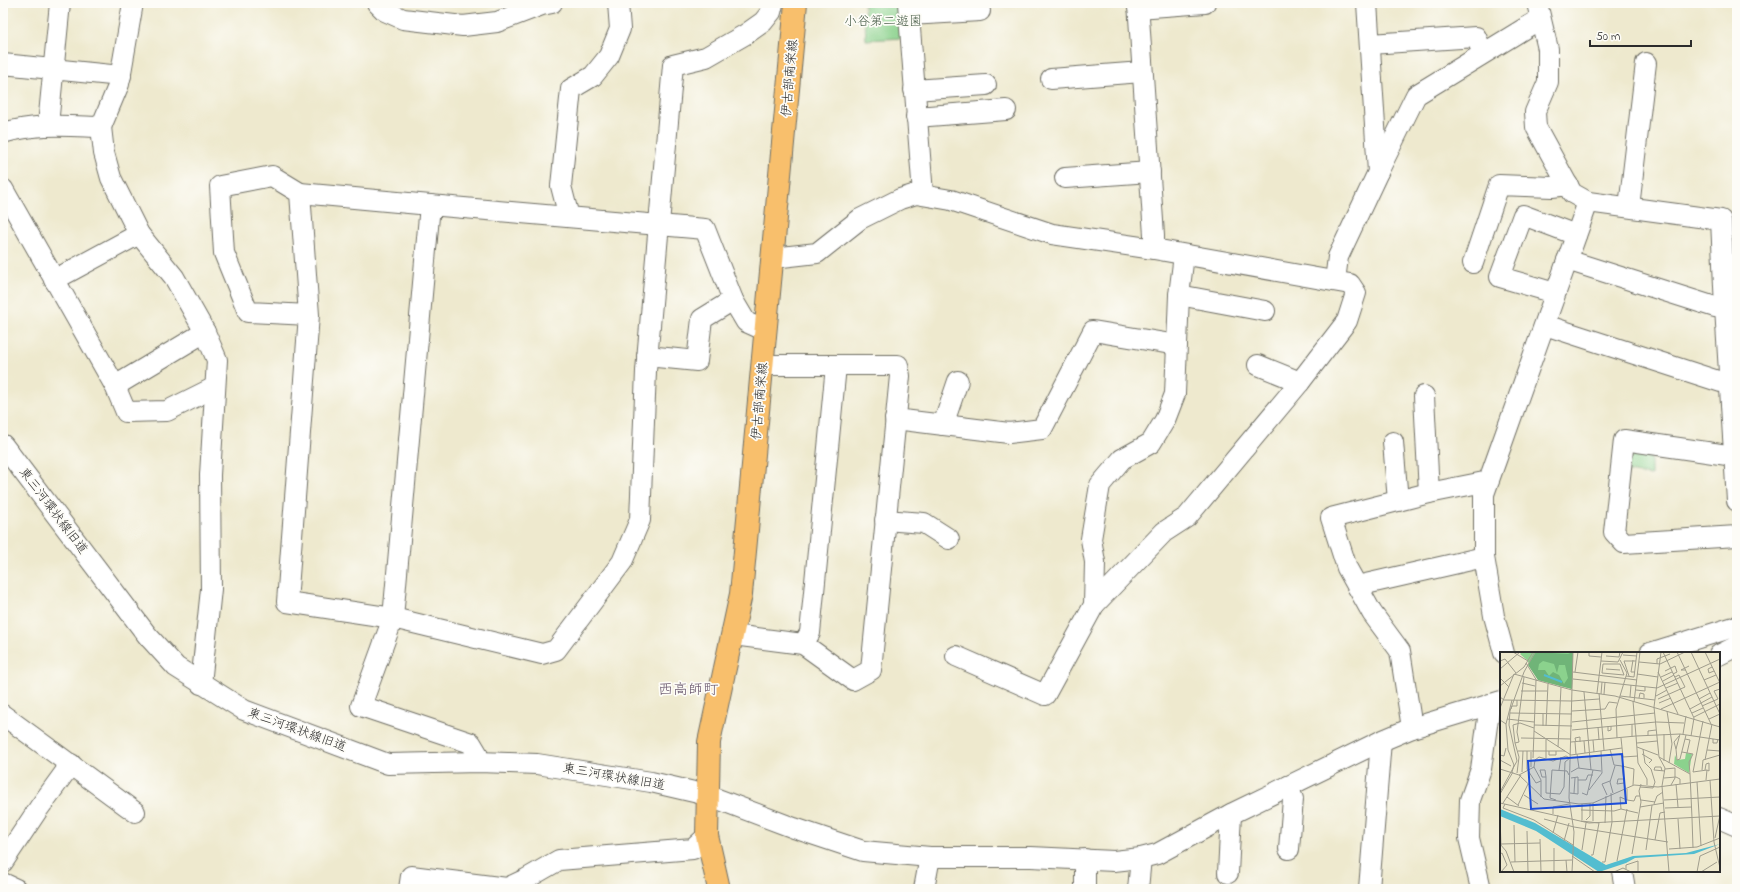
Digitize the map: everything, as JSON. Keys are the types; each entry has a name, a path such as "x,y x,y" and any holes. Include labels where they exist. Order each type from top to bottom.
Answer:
{"main road":[{"name":"伊古部南栄線","path":"719,889 707,836 709,742 741,594 796,3"}],"street":[{"path":"48,125 60,3"},
{"path":"133,3 119,84 101,127 104,153 111,178 139,234 174,278 205,332 217,360 210,475 211,589 201,684"},
{"path":"377,3 385,11 403,19 463,26 497,22 542,5 552,3"},
{"path":"568,217 560,186 571,89 593,76 609,56 620,29 618,3"},
{"path":"300,193 309,315 287,602 393,618 542,654 556,650 622,562 640,520 647,356 673,65 706,57 746,34 764,22 776,3"},
{"path":"1154,249 1138,6 1205,3"},
{"path":"1367,3 1378,172"},
{"path":"922,194 908,9 980,10"},
{"path":"1335,281 1338,257 1416,95 1483,53 1538,11 1548,49 1548,82 1535,112 1536,127 1572,193 1588,202 1729,219 1730,264 1725,308 1732,343 1730,382 1734,416 1734,456 1737,501"},
{"path":"1370,44 1476,37 1483,53"},
{"path":"1629,207 1646,63"},
{"path":"3,64 121,76"},
{"path":"1051,79 1142,72"},
{"path":"914,90 986,85"},
{"path":"916,117 1006,110"},
{"path":"3,133 17,129 48,125 101,127"},
{"path":"1065,178 1150,172"},
{"path":"309,315 248,312 224,253 220,186 272,176 300,193 705,229 733,300 746,322 766,331"},
{"path":"1473,263 1499,185 1552,187 1568,185"},
{"path":"3,189 115,386 126,412 167,411 215,387"},
{"path":"773,258 817,253 860,220 900,199 916,194 922,194 952,200 1052,234 1154,249 1335,281 1350,284 1356,293 1347,321 1300,382 1187,517 1164,532 1094,604 1045,695 956,656"},
{"path":"1504,652 1494,616 1484,557 1484,494 1588,202"},
{"path":"430,205 393,618 361,706 471,743 477,753 479,762"},
{"path":"1555,293 1500,277 1523,215 1576,234"},
{"path":"54,280 139,234"},
{"path":"1094,604 1095,562 1090,539 1100,485 1122,459 1151,443 1165,420 1175,394 1178,295 1184,255"},
{"path":"1567,260 1715,307 1725,308"},
{"path":"1178,295 1265,311"},
{"path":"647,356 697,361 702,319 733,300"},
{"path":"1545,325 1721,382 1730,382"},
{"path":"895,419 1009,433 1042,429 1093,331 1177,345"},
{"path":"115,386 205,332"},
{"path":"733,635 803,644 853,680 871,670 900,376 898,365 763,365"},
{"path":"1258,365 1300,382"},
{"path":"803,644 810,632 836,366"},
{"path":"944,425 958,381"},
{"path":"1424,396 1429,493"},
{"path":"1734,456 1624,440 1614,532 1624,543 1737,536"},
{"path":"1393,442 1398,501"},
{"name":"東三河環状線旧道","path":"3,446 147,635 176,666 201,684 244,710 388,764 479,762 537,764 651,782 707,795 850,848 886,854 930,857 1031,857 1114,861 1141,858 1157,854 1231,814 1381,741 1412,728 1496,703"},
{"path":"1412,728 1400,651 1372,613 1347,568 1331,518 1429,493 1489,481"},
{"path":"885,520 924,523 949,539"},
{"path":"1357,586 1484,557"},
{"path":"1653,652 1737,626"},
{"path":"1720,654 1737,646"},
{"path":"1481,889 1469,838 1470,800 1481,769 1496,703"},
{"path":"3,715 135,812"},
{"path":"1369,889 1381,741"},
{"path":"3,862 39,808 71,764"},
{"path":"1288,786 1293,798 1289,848"},
{"path":"1228,873 1231,814"},
{"path":"1720,818 1737,826"},
{"path":"409,889 411,876 507,888 559,860 693,849 707,836"},
{"path":"924,889 930,857"},
{"path":"1138,889 1141,858"},
{"path":"1085,859 1086,889"},
{"path":"1622,872 1625,889"},
{"path":"3,883 16,889"}],"green space":[{"name":"小谷第二遊園","path":"864,3 901,3 904,38 866,40"},
{"path":"1629,453 1651,458 1651,476 1628,472"}],"district":[{"name":"西高師町","path":"688,690"}]}
